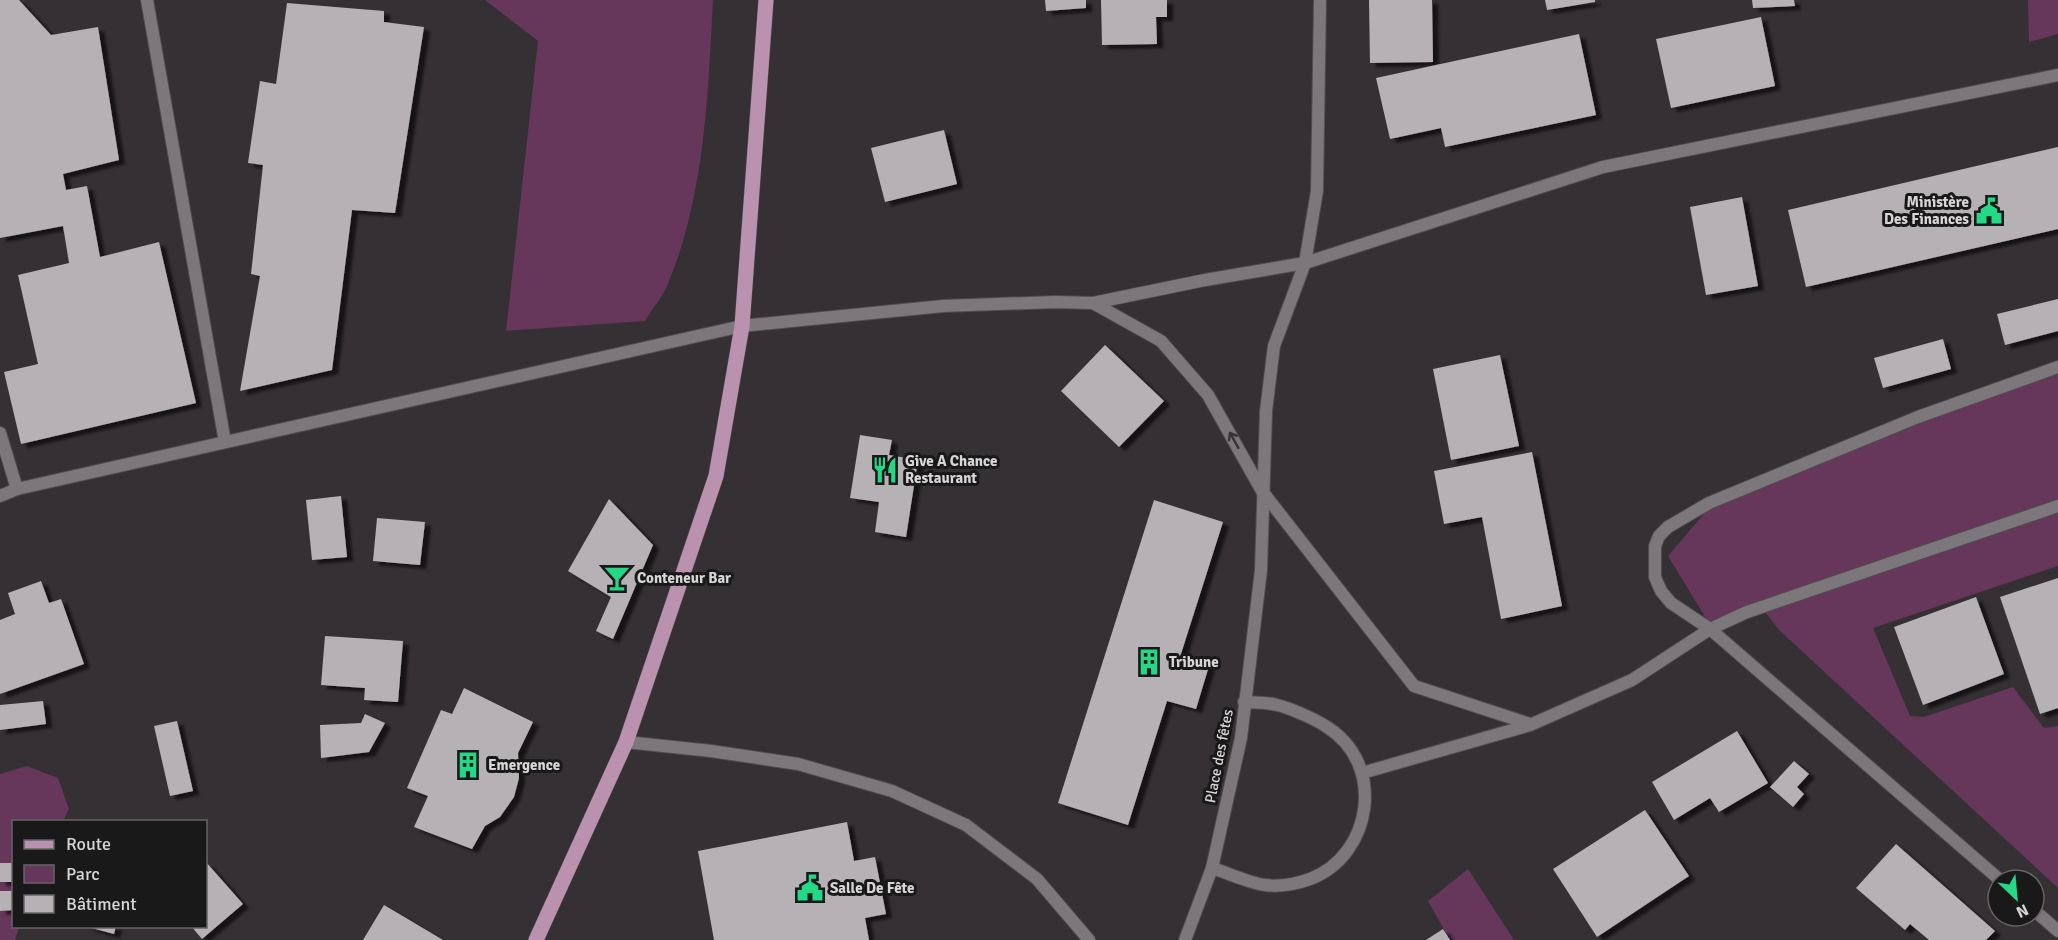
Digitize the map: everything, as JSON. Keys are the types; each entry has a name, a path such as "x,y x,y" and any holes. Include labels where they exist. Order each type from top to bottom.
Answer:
{"main road":[{"path":"536,940 626,742 716,476 742,326 766,0"}],"street":[{"path":"147,0 225,442"},
{"path":"1245,702 1261,570 1266,411 1274,346 1305,263 1317,191 1320,0"},
{"path":"0,495 17,489 742,326 943,306 1093,303 1205,280 1305,263 1603,167 2058,75"},
{"path":"1093,303 1161,341 1208,395 1262,491 1414,686 1530,725"},
{"path":"1986,868 1710,629 1671,603 1661,591 1655,577 1654,546 1659,536 1668,527 1709,503 1918,417 2058,367"},
{"path":"0,433 17,489"},
{"path":"1362,773 1530,725 1632,680 1710,629 1747,612 2058,506"},
{"name":"Place des fêtes","path":"1245,702 1277,705 1328,728 1349,748 1362,773 1366,802 1360,831 1344,856 1322,874 1294,884 1265,885 1212,868 1241,738 1245,702"},
{"path":"626,742 711,751 798,765 892,792 966,825 1038,879 1089,940"},
{"path":"1185,940 1212,868"},
{"path":"2046,920 2058,931"}],"green space":[{"path":"485,0 713,0 703,143 690,213 681,248 667,286 645,321 506,331 538,41"},
{"path":"2028,0 2058,0 2058,34 2029,42"},
{"path":"2058,372 2058,566 1873,628 1910,716 1924,717 2013,687 2044,728 2058,726 2058,888 2046,877 2046,868 2036,868 1779,630 1759,604 1710,625 1668,556 1708,509 1919,422"},
{"path":"27,766 58,778 69,809 64,820 12,820 12,928 19,928 15,940 0,940 0,774"},
{"path":"1468,869 1514,940 1450,940 1428,901"}],"building":[{"path":"0,0 19,0 51,35 98,27 119,160 63,174 66,190 87,186 100,257 159,242 196,403 21,444 4,372 38,364 18,275 69,263 63,226 0,238"},
{"path":"1045,0 1086,0 1086,8 1046,11"},
{"path":"1101,0 1167,0 1167,17 1156,17 1157,44 1102,45"},
{"path":"1369,0 1432,0 1433,62 1370,63"},
{"path":"1545,0 1595,0 1595,2 1547,10"},
{"path":"1752,0 1794,0 1795,6 1753,8"},
{"path":"287,3 384,11 384,22 424,27 395,213 352,210 332,370 240,391 260,276 251,274 263,165 248,163 260,81 276,84"},
{"path":"1761,17 1775,86 1671,108 1656,39"},
{"path":"1579,34 1596,115 1445,147 1441,128 1390,139 1376,78"},
{"path":"944,130 957,184 885,202 871,148"},
{"path":"2058,147 2058,229 1806,287 1788,210"},
{"path":"1742,197 1758,286 1706,295 1690,207"},
{"path":"2058,299 2058,331 2005,345 1997,314"},
{"path":"1943,339 1951,369 1883,388 1874,358"},
{"path":"1105,345 1164,401 1119,447 1061,391"},
{"path":"1500,355 1519,446 1451,460 1433,369"},
{"path":"860,435 892,440 889,455 918,460 906,537 875,532 879,502 850,498"},
{"path":"1532,452 1562,606 1501,619 1482,517 1444,524 1434,471"},
{"path":"341,496 347,557 312,560 306,500"},
{"path":"609,499 653,545 613,639 596,631 611,597 568,571"},
{"name":"Tribune","path":"1154,500 1223,522 1180,657 1209,666 1196,709 1167,701 1128,825 1058,803"},
{"path":"377,518 425,522 420,565 373,561"},
{"path":"2058,578 2058,708 2040,714 2000,597"},
{"path":"41,581 49,603 61,599 84,664 0,694 0,620 15,614 8,593"},
{"path":"1976,597 2004,674 1923,705 1894,627"},
{"path":"325,636 403,641 398,702 364,700 365,688 321,685"},
{"name":"Emergence","path":"464,688 533,722 518,753 519,778 514,797 500,817 485,826 472,849 414,827 428,796 407,788 441,710 452,714"},
{"path":"43,701 46,724 0,730 0,705"},
{"path":"365,714 385,723 369,752 321,758 320,725 361,723"},
{"path":"177,721 193,791 170,796 154,726"},
{"path":"1737,731 1768,783 1719,812 1710,798 1674,820 1652,782"},
{"path":"1794,761 1809,774 1797,787 1804,794 1793,807 1770,787"},
{"path":"1645,810 1689,876 1597,937 1553,869"},
{"path":"847,822 854,861 875,857 886,914 865,918 869,940 714,940 698,851"},
{"path":"1896,844 1986,923 1986,928 1995,931 1986,940 1929,940 1910,924 1905,930 1856,888"},
{"path":"0,863 12,863 12,882 0,882"},
{"path":"207,863 243,904 202,939 193,928 207,928"},
{"path":"0,891 12,891 12,910 0,911"},
{"path":"384,905 443,940 363,940"},
{"path":"92,928 116,928 114,934"},
{"path":"1443,929 1450,940 1426,940"}],"place":[{"name":"Ministère Des Finances","path":"1989,211"},
{"name":"Give A Chance Restaurant","path":"885,470"},
{"name":"Conteneur Bar","path":"617,578"},
{"name":"Tribune","path":"1149,662"},
{"name":"Emergence","path":"468,765"},
{"name":"Salle De Fête","path":"810,888"}]}
